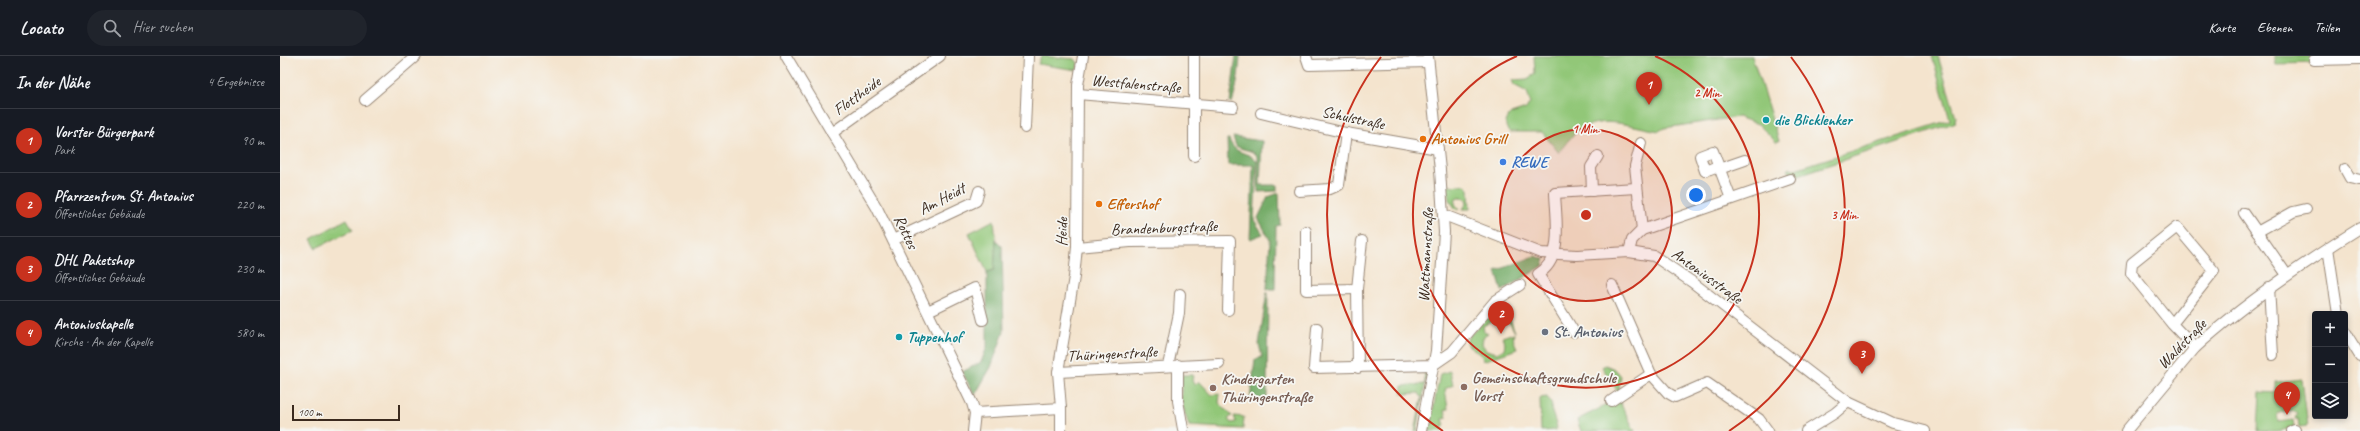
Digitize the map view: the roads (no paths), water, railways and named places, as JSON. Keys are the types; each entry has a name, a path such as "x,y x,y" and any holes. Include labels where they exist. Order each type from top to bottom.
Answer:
{"street":[{"path":"365,100 416,56"},
{"name":"Rottes","path":"786,56 877,208 893,240 968,393 975,413 973,431"},
{"name":"Flottheide","path":"832,133 940,56"},
{"path":"1025,128 1028,56"},
{"name":"Heide","path":"1061,431 1058,372 1074,277 1077,247 1078,94 1083,56"},
{"name":"Westfalenstraße","path":"1194,56 1192,104 1194,156"},
{"path":"1306,56 1309,65 1428,59"},
{"name":"Wattmannstraße","path":"1421,431 1433,365 1444,215 1428,59"},
{"path":"2314,60 2360,59"},
{"name":"Westfalenstraße","path":"1078,94 1233,107"},
{"name":"Schulstraße","path":"1261,113 1346,133 1438,149"},
{"path":"1299,191 1330,189 1339,185 1346,133"},
{"path":"1640,144 1635,159 1636,188 1642,230"},
{"path":"1592,191 1591,167 1598,156"},
{"path":"1731,199 1719,167 1746,160"},
{"path":"2346,169 2350,178 2360,180"},
{"path":"1629,252 1632,240 1642,230 1790,179"},
{"path":"1574,332 1538,274 1550,266 1557,240 1555,193 1636,188"},
{"name":"Am Heidt","path":"893,240 976,201 979,191"},
{"path":"2257,232 2293,212 2306,209"},
{"path":"2244,213 2287,275"},
{"name":"Antoniusstraße","path":"1444,215 1532,251 1554,254 1629,252 1654,256 1666,263 1848,402 1873,416 1913,430 1925,431"},
{"path":"2172,324 2214,271 2177,227 2132,263 2131,273 2172,324 2195,348"},
{"name":"Waldstraße","path":"2126,431 2195,348 2269,287 2360,228"},
{"path":"1306,231 1306,290 1357,289"},
{"name":"Brandenburgstraße","path":"1077,247 1136,242 1230,241 1228,310"},
{"path":"1358,368 1357,289 1362,241"},
{"path":"2328,248 2338,311"},
{"path":"1317,328 1314,368 1433,365 1452,352 1495,301 1520,285"},
{"path":"1612,285 1651,374 1668,394 1675,397 1702,384 1709,384 1759,419 1768,431"},
{"path":"2269,287 2273,355"},
{"path":"928,311 975,288 983,320"},
{"name":"Thüringenstraße","path":"1180,294 1173,365 1183,429"},
{"path":"2348,337 2360,356"},
{"name":"Thüringenstraße","path":"1058,372 1173,365 1219,364"},
{"path":"1611,401 1651,374"},
{"path":"1806,431 1835,413 1848,402"},
{"path":"975,413 1061,408"}],"place":[{"name":"Vorster Bürgerpark","path":"1649,105"},
{"name":"die Blicklenker","path":"1766,120"},
{"name":"Antonius Grill","path":"1423,139"},
{"name":"REWE","path":"1503,162"},
{"name":"Effershof","path":"1099,204"},
{"name":"St. Antonius","path":"1545,332"},
{"name":"Pfarrzentrum St. Antonius","path":"1501,334"},
{"name":"Tuppenhof","path":"899,337"},
{"name":"DHL Paketshop","path":"1862,374"},
{"name":"Gemeinschaftsgrundschule Vorst","path":"1464,387"},
{"name":"Kindergarten Thüringenstraße","path":"1213,388"},
{"name":"Antoniuskapelle","path":"2287,415"}]}
